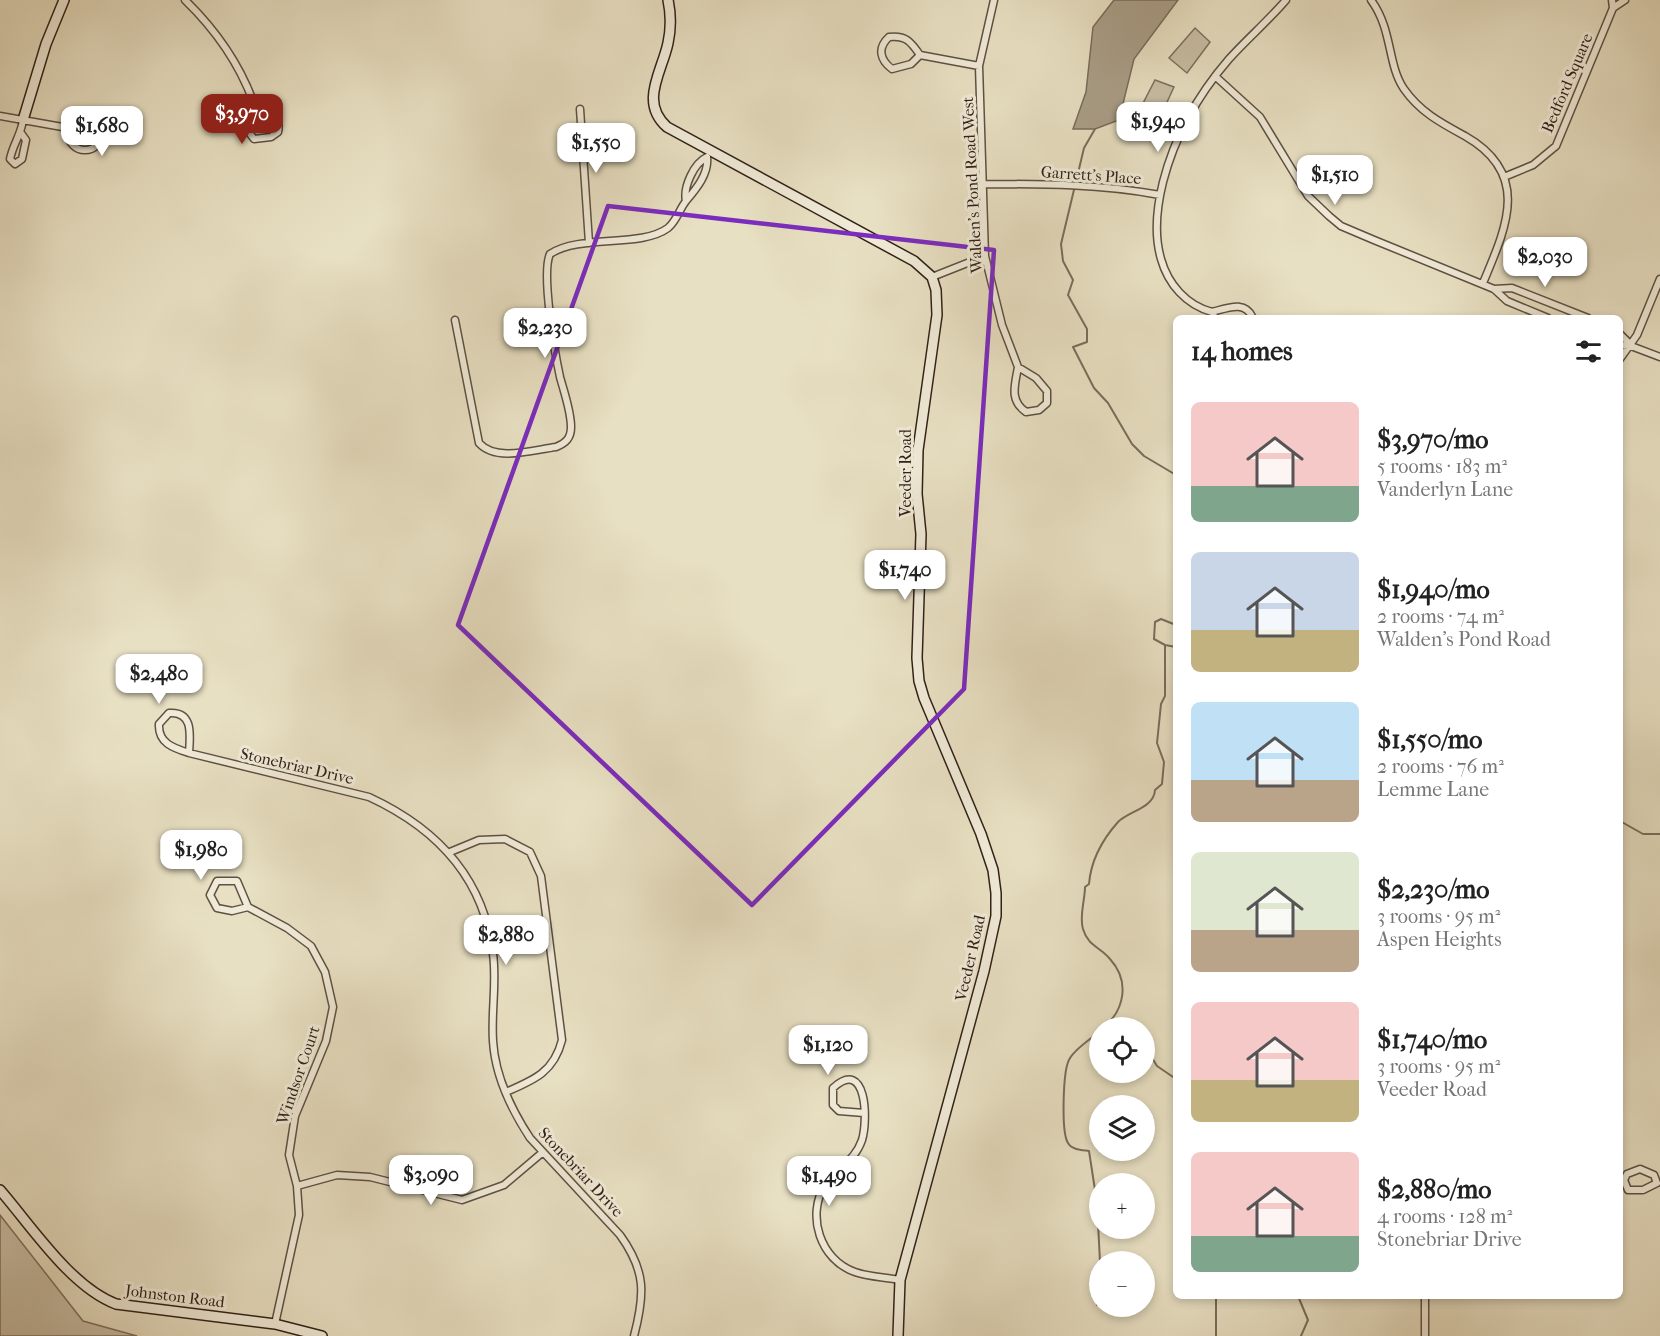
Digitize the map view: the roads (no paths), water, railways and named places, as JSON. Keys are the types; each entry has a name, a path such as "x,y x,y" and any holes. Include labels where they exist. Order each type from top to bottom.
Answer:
{"street":[{"path":"21,133 46,44 64,0"},
{"path":"185,0 207,21 234,57 253,101 271,111 280,124 278,132 271,137 254,139 249,134 246,126 253,101"},
{"path":"668,0 669,43 653,90 653,106 658,119 667,127 709,153 914,261 932,277 986,256"},
{"name":"Walden's Pond Road West","path":"994,0 979,66 986,256 1002,325 1018,367 1013,394 1017,404 1026,412 1039,410 1047,403 1047,391 1036,378 1018,367"},
{"path":"1252,315 1250,311 1240,306 1214,315 1193,304 1179,292 1165,272 1157,235 1160,195 1177,137 1194,105 1215,76 1286,0"},
{"path":"1371,0 1389,33 1404,88 1424,113 1475,142 1491,156 1504,177 1509,199 1506,225 1483,284"},
{"name":"Bedford Square","path":"1504,177 1533,165 1556,146 1613,8 1612,0"},
{"path":"1613,8 1625,0"},
{"path":"920,55 911,64 892,69 885,64 880,54 881,47 889,38 900,36 909,40 920,55 979,66"},
{"path":"1215,76 1260,117 1308,196 1341,226 1483,284 1494,289 1507,301 1541,315"},
{"path":"580,109 589,243"},
{"path":"0,116 68,128"},
{"path":"90,116 102,128 100,141 88,150 78,149 68,138 68,128 75,118 90,116"},
{"path":"455,320 479,443 489,452 502,453 564,444 568,440 571,425 558,368 547,261 557,249 648,235 666,229 676,220 686,201 693,196 708,166 709,153"},
{"name":"Garrett's Place","path":"984,184 1078,184 1119,187 1160,195"},
{"name":"Veeder Road","path":"898,1336 900,1280 984,971 996,916 993,870 924,698 917,658 921,534 917,477 922,410 937,315 936,290 932,277"},
{"path":"1623,355 1631,345 1660,279"},
{"path":"1494,289 1512,288 1580,315"},
{"path":"1623,337 1631,345"},
{"path":"1623,345 1631,345 1660,357"},
{"name":"Stonebriar Drive","path":"189,753 190,726 185,717 177,712 169,713 159,724 158,732 163,742 189,753 369,797 390,807 427,831 450,852 488,925 494,956 495,1058 506,1092 518,1120 543,1152 620,1234 632,1252 640,1270 642,1286 642,1307 634,1336"},
{"path":"450,852 479,840 505,839 530,852 541,876 562,1040 553,1065 540,1077 506,1092"},
{"path":"217,881 237,881 248,907 232,911 217,908 210,895 212,886 217,881"},
{"name":"Windsor Court","path":"248,907 287,928 311,946 326,972 333,1006 326,1041 295,1116 289,1155 297,1186 299,1215 275,1324"},
{"path":"864,1113 839,1111 833,1105 833,1088 840,1081 851,1080 859,1084 864,1093 864,1113 864,1132 857,1154 832,1175 818,1200 815,1216 818,1235 841,1264 855,1272 900,1280"},
{"path":"297,1186 337,1175 370,1177 462,1200 504,1185 543,1152"},
{"path":"1641,1168 1654,1175 1659,1183 1635,1191 1628,1190 1624,1180 1632,1170 1641,1168"},
{"name":"Johnston Road","path":"0,1190 67,1269 101,1298 116,1304 275,1324 322,1336"},
{"path":"1425,1299 1425,1336"}],"waterway":[{"path":"1095,129 1084,148 1061,244 1063,261 1073,280 1068,295 1087,329 1087,342 1073,347 1094,388 1108,403 1132,444 1144,456 1173,473"},
{"path":"1173,624 1161,619 1155,622 1154,639 1173,646"},
{"path":"1113,1017 1120,1004 1122,986 1116,968 1085,935 1082,924 1085,887 1089,884 1098,850 1107,836 1123,818 1146,805 1154,796 1155,790 1162,784 1164,762 1157,743 1161,704 1165,696 1165,645"},
{"path":"1623,823 1643,834 1660,834"},
{"path":"1089,1040 1071,1056 1067,1066 1064,1127 1070,1145 1089,1151 1097,1203 1099,1251"},
{"path":"1155,1063 1173,1077"},
{"path":"1216,1299 1216,1336"},
{"path":"1299,1299 1308,1320 1301,1336"}]}
